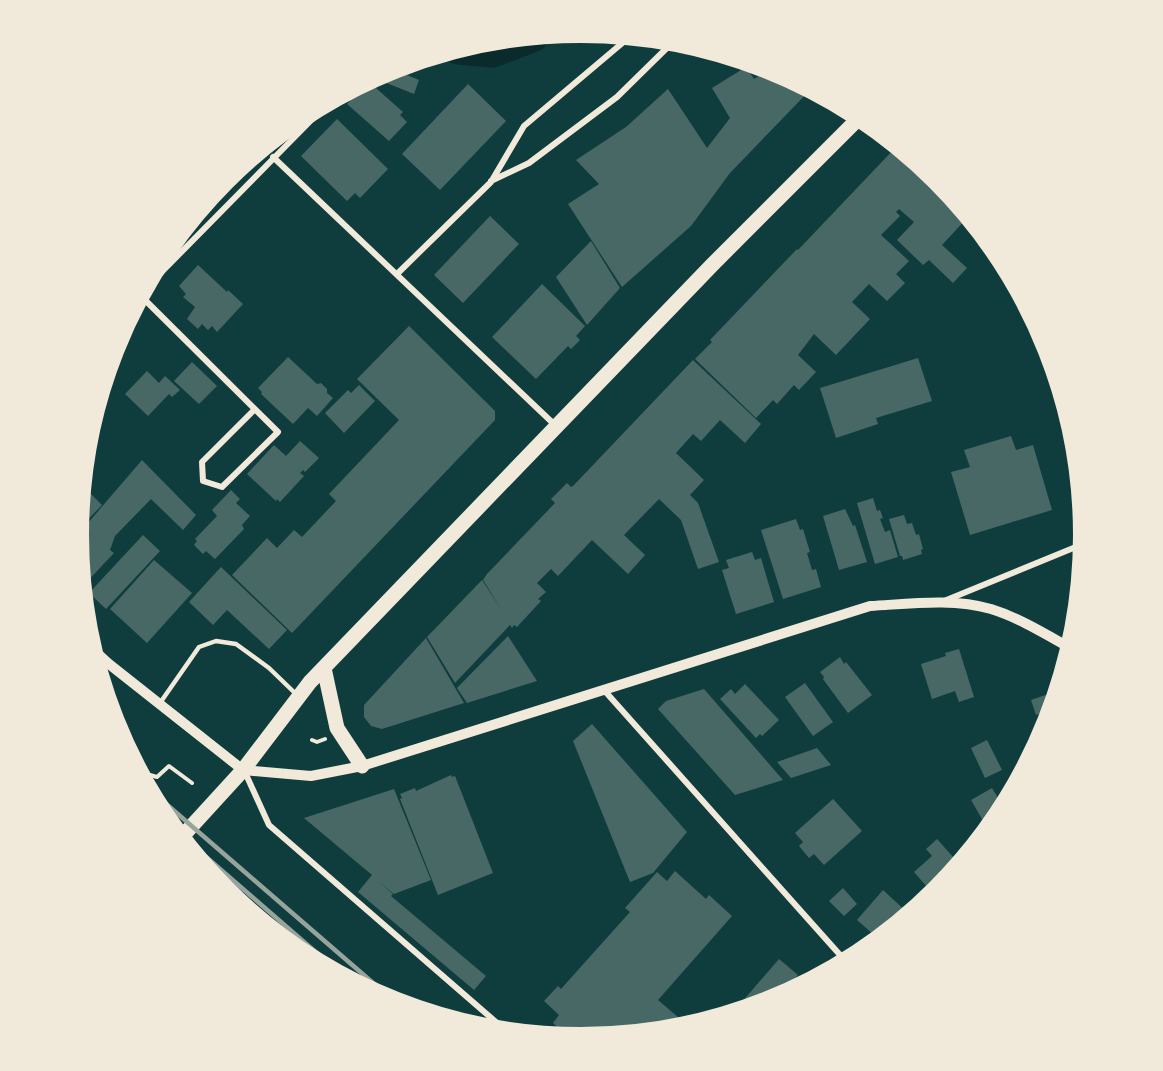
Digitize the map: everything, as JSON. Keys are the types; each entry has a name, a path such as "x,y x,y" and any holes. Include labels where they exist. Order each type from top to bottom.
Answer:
{"main road":[{"path":"185,834 243,770 324,668 713,264 855,122"},
{"path":"324,668 337,728 362,766"}],"street":[{"path":"397,274 491,182 524,126 625,41"},
{"path":"491,182 529,163 616,97 668,47"},
{"path":"162,272 310,120"},
{"path":"273,157 557,426"},
{"path":"144,302 279,432 222,487 203,481 202,462 255,409"},
{"path":"940,603 1078,546"},
{"path":"243,770 311,776 362,766 602,688 870,606 940,603 989,609 1038,630 1065,645"},
{"path":"100,655 243,770 269,825 499,1025"},
{"path":"602,688 842,957"}],"lane":[{"path":"159,704 199,647 216,641 236,644 269,668 299,697"}],"path":[{"path":"312,740 323,741 328,737"},
{"path":"150,775 157,777 169,766 192,783"}],"building":[{"path":"746,67 754,79 763,74 807,93 730,173 691,226 622,287 568,204 599,184 576,160 626,127 668,89 707,148 730,118 712,88"},
{"path":"402,73 419,80 414,94 382,81"},
{"path":"468,84 506,121 440,190 402,154"},
{"path":"373,85 403,112 400,115 407,122 389,141 347,104 358,92"},
{"path":"337,119 388,169 360,198 355,193 347,201 301,156"},
{"path":"894,150 931,183 929,185 934,189 936,187 965,220 942,245 967,268 953,283 929,260 923,265 897,240 914,222 899,209 896,212 900,216 881,235 909,261 896,274 905,283 887,301 869,284 852,302 870,319 836,355 814,334 798,355 816,372 799,390 794,385 777,404 773,400 756,418 695,359 712,342 710,340"},
{"path":"490,216 519,244 463,303 434,275"},
{"path":"591,241 620,288 587,325 556,277"},
{"path":"198,265 243,304 217,332 212,326 208,330 202,324 198,329 187,319 195,307 183,297 186,294 179,286"},
{"path":"542,284 585,326 576,336 580,340 571,349 568,346 536,379 492,337"},
{"path":"409,326 495,411 495,420 292,633 232,575 267,538 277,548 294,530 302,537 336,501 329,494 399,420 357,379"},
{"path":"288,357 317,384 321,383 333,398 317,416 308,408 293,424 261,394 258,388"},
{"path":"918,358 932,401 876,418 878,424 836,438 820,388"},
{"path":"693,360 761,424 745,443 720,420 701,441 693,434 676,453 704,480 690,495 698,503 719,562 698,569 681,520 659,499 624,535 645,555 628,574 592,540 558,576 551,569 537,583 546,592 538,599 541,601 517,627 514,625 512,628 510,625 455,683 427,637 482,580 503,612 483,580 487,574 555,503 551,499 567,483 573,486"},
{"path":"192,362 217,386 199,404 174,381"},
{"path":"147,371 159,383 165,376 180,390 172,397 169,394 148,416 125,394"},
{"path":"359,385 375,401 344,433 325,413 348,390 351,393"},
{"path":"1011,436 1016,450 1033,445 1052,510 970,535 951,472 970,467 964,450"},
{"path":"300,441 319,458 305,472 303,470 300,473 304,476 280,502 277,499 276,501 247,474 274,445 286,456"},
{"path":"142,460 196,515 183,530 151,499 115,536 110,550 114,553 87,581 85,526"},
{"path":"87,490 102,505 85,522"},
{"path":"231,490 240,499 236,503 250,516 242,525 244,529 215,559 206,551 203,554 194,545 197,541 195,539 217,516 212,510"},
{"path":"873,498 877,511 880,510 883,518 880,519 885,532 890,530 898,557 875,564 857,503"},
{"path":"845,509 853,526 855,525 867,562 839,570 823,516"},
{"path":"904,515 907,524 912,523 916,535 919,534 923,549 922,554 903,560 889,519"},
{"path":"796,519 800,530 803,529 810,552 807,553 812,570 816,569 821,587 783,599 761,530"},
{"path":"143,535 160,551 106,609 89,593"},
{"path":"752,552 755,560 761,558 774,602 736,614 722,570 729,568 726,560"},
{"path":"154,560 192,593 147,643 110,609"},
{"path":"221,567 287,630 269,649 227,610 213,625 189,602"},
{"path":"508,636 537,681 467,703 457,688"},
{"path":"426,638 464,703 382,729 371,726 364,717 364,705"},
{"path":"959,649 974,697 959,702 955,691 932,699 921,664"},
{"path":"840,657 872,695 848,713 820,672"},
{"path":"805,683 833,722 813,736 785,697"},
{"path":"745,684 779,720 762,736 760,734 756,738 720,699 731,689 735,694"},
{"path":"704,689 783,780 735,795 658,709 666,701"},
{"path":"1053,692 1046,712 1036,715 1031,700"},
{"path":"592,724 687,832 653,873 630,882 573,741"},
{"path":"987,740 1002,770 985,778 971,748"},
{"path":"817,748 831,765 791,778 777,762"},
{"path":"451,775 455,776 493,873 438,895 400,794 415,788 416,791"},
{"path":"992,788 1000,801 985,824 971,800"},
{"path":"394,789 431,880 394,894 379,882 393,894 391,896 486,976 474,990 358,892 372,875 304,818"},
{"path":"833,799 862,831 824,865 814,854 809,858 799,846 803,842 795,833"},
{"path":"937,839 957,861 930,890 914,872 932,856 926,849"},
{"path":"675,871 706,899 709,895 732,916 658,1000 683,1021 614,1031 562,1031 553,1023 559,1015 544,1001 558,986 561,989 630,912 625,908 657,872 667,881"},
{"path":"843,888 857,904 844,916 829,901"},
{"path":"883,890 906,911 875,936 857,920"},
{"path":"779,959 798,975 795,978 799,982 737,1007"}],"railway":[{"path":"163,801 380,989"},
{"path":"196,848 324,959"}]}
